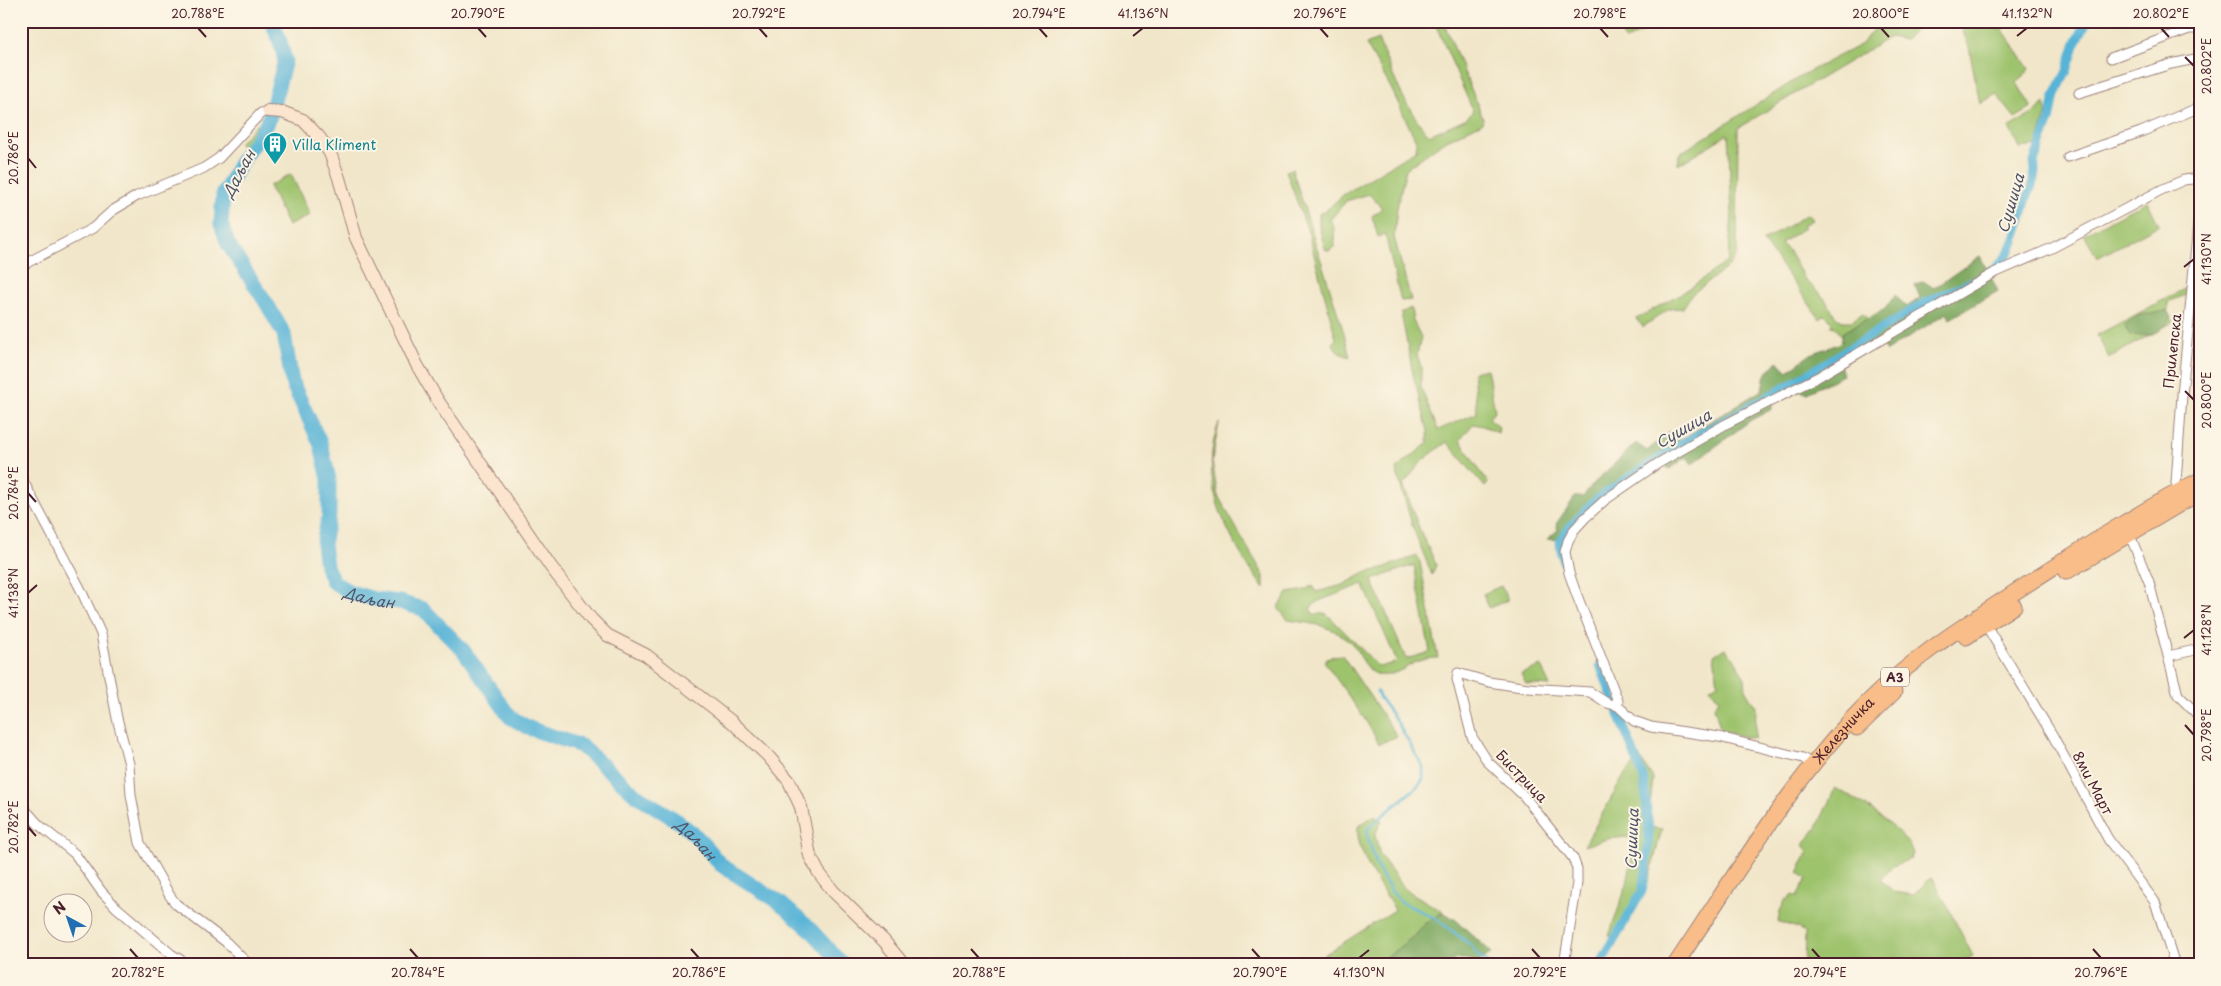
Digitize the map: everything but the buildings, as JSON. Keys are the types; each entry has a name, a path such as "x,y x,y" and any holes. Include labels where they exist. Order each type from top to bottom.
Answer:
{"main road":[{"name":"Железничка","path":"1983,620 2111,531 2199,486"},
{"name":"Железничка","path":"1687,965 1838,734 1885,686 1926,653 2129,533 2181,496"},
{"name":"Железничка","path":"1675,965 1816,768"}],"street":[{"path":"2111,58 2189,29 2200,29"},
{"path":"2079,93 2171,64 2200,58"},
{"path":"2068,157 2140,132 2200,107"},
{"path":"21,266 93,228 136,196 204,168 219,158 261,113 268,111 282,112 304,120 330,153 356,238 417,365 443,409 551,567 591,618 607,634 646,655 732,722 768,756 789,781 801,807 810,856 819,874 833,891 884,941 904,965"},
{"path":"1816,768 1803,758 1719,737 1651,727 1634,721 1618,706 1607,668 1569,572 1565,552 1574,530 1604,500 1658,464 1726,424 1818,378 1994,273 2052,248 2160,190 2184,180 2200,178"},
{"name":"Прилепска","path":"2181,496 2176,483 2182,395 2200,202"},
{"path":"21,477 80,588 101,634 129,764 131,795 140,843 176,904 226,942 249,965"},
{"path":"2129,533 2149,582 2178,695 2200,717"},
{"name":"8ми Март","path":"1983,620 2053,736 2108,839 2155,902 2175,965"},
{"path":"2168,656 2200,649"},
{"name":"Бистрица","path":"1564,965 1577,883 1577,869 1573,858 1524,796 1499,774 1472,737 1457,679 1458,673 1495,683 1528,688 1590,692 1607,703 1618,706"},
{"path":"21,806 39,825 78,858 101,891 116,907 171,954 189,965"}],"green space":[{"path":"1434,21 1443,21 1483,118 1482,123 1443,142 1406,169 1397,208 1394,237 1411,300 1401,301 1385,234 1378,237 1372,216 1382,208 1369,194 1346,201 1330,220 1334,228 1335,246 1329,251 1325,249 1319,226 1319,214 1329,208 1343,195 1416,150 1417,143 1392,90 1366,44 1378,39 1406,102 1420,125 1429,135 1467,118 1473,111"},
{"path":"1641,21 1663,21 1625,41 1621,32"},
{"path":"1886,21 1922,21 1905,40 1890,37 1738,128 1737,255 1728,267 1692,294 1683,308 1669,309 1643,327 1636,319 1687,290 1728,261 1732,215 1728,134 1678,165 1679,154 1806,73 1862,44 1869,34"},
{"path":"1959,21 1997,21 2029,69 2017,83 2032,108 2015,118 1996,94 1980,104 1969,47"},
{"path":"2045,103 2047,112 2036,146 2020,148 2009,128 2034,113"},
{"path":"265,116 267,118 248,149 239,143"},
{"path":"1292,169 1350,357 1339,353 1332,343 1336,339 1309,235 1286,171"},
{"path":"291,174 310,215 288,226 269,186"},
{"path":"2147,201 2159,225 2097,258 2084,234"},
{"path":"1808,214 1812,220 1802,226 1804,228 1781,243 1788,250 1806,281 1824,298 1837,318 1843,321 1852,321 1863,313 1867,319 1843,332 1842,336 1834,326 1832,327 1832,322 1825,315 1820,319 1763,241"},
{"path":"1980,256 1998,291 1950,319 1947,313 1886,351 1880,341 1840,365 1843,375 1807,393 1798,391 1772,403 1772,409 1751,420 1692,464 1687,457 1669,469 1665,464 1604,500 1565,540 1547,539 1558,530 1556,524 1575,497 1583,497 1592,485 1636,443 1647,451 1670,431 1680,440 1762,390 1765,375 1777,361 1788,371 1811,354 1841,343 1843,332 1885,309 1895,295 1907,307 1920,298 1915,285 1923,281 1934,288"},
{"path":"2188,287 2188,294 2168,302 2168,310 2173,322 2109,358 2097,335"},
{"path":"1411,308 1413,321 1421,337 1417,355 1421,366 1421,388 1438,430 1477,413 1473,372 1487,369 1495,411 1489,418 1499,427 1498,433 1483,426 1473,424 1460,440 1488,483 1485,487 1447,442 1423,460 1403,485 1436,565 1432,575 1413,528 1396,469 1428,443 1428,431 1413,374 1401,313"},
{"path":"2168,310 2172,318 2158,332 2149,335 2130,336 2125,325 2131,319 2140,315"},
{"path":"1219,423 1212,461 1218,496 1264,576 1264,589 1228,531 1214,489 1211,467 1213,445"},
{"path":"1417,556 1420,562 1438,658 1421,660 1393,674 1379,675 1366,665 1353,645 1342,635 1328,628 1288,620 1278,608 1288,593 1305,590 1313,585 1316,592 1343,585 1367,572","holes":["1414,565 1430,652 1406,659 1372,580","1363,584 1397,662 1379,667 1327,614 1313,614 1310,608 1319,601"]},
{"path":"1501,586 1508,600 1489,608 1483,594"},
{"path":"1725,648 1733,657 1745,678 1746,691 1756,707 1755,739 1721,731 1714,707 1719,700 1710,688 1718,683 1714,655"},
{"path":"1342,655 1397,736 1379,744 1366,721 1324,661 1333,656"},
{"path":"1541,666 1550,686 1526,684 1521,674"},
{"path":"1640,758 1653,778 1648,827 1662,829 1648,882 1644,885 1617,935 1609,936 1627,884 1635,843 1628,837 1607,839 1584,846 1625,774"},
{"path":"1835,788 1879,816 1900,834 1908,844 1913,853 1910,859 1893,866 1881,880 1894,892 1914,895 1930,878 1934,880 1973,956 1964,961 1965,965 1804,965 1805,933 1798,928 1778,922 1780,911 1786,899 1788,900 1792,895 1797,897 1807,878 1798,873 1808,851 1803,845 1817,828"},
{"path":"1373,816 1382,820 1375,835 1380,855 1405,889 1443,912 1423,925 1418,933 1376,965 1308,965 1395,910 1370,870 1358,837 1358,827"},
{"path":"1443,912 1456,920 1492,953 1477,963 1461,959 1454,960 1446,965 1376,965 1418,933 1423,925"}],"waterway":[{"name":"Даљан","path":"271,21 279,38 285,60 270,116 263,130 240,163 223,195 221,224 228,244 284,334 292,382 321,445 329,479 329,515 323,544 326,566 333,582 350,592 423,609 463,650 510,717 529,728 581,746 635,794 679,822 696,836 721,865 779,902 809,928 843,965"},
{"name":"Сушица","path":"1989,272 2004,259 2014,242 2033,184 2034,162 2050,120 2055,95 2087,21"},
{"name":"Сушица","path":"1563,561 1560,542 1569,528 1598,498 1683,443 1789,385 1924,303 1975,280"},
{"name":"Сушица","path":"1600,665 1644,779 1649,832 1646,872 1642,891 1600,965"},
{"path":"1377,691 1423,767 1423,779 1419,785 1368,828 1367,834 1377,867 1392,892 1403,903 1435,918 1472,946 1477,955 1490,965"}],"place":[{"name":"Villa Kliment","path":"275,165"}]}
